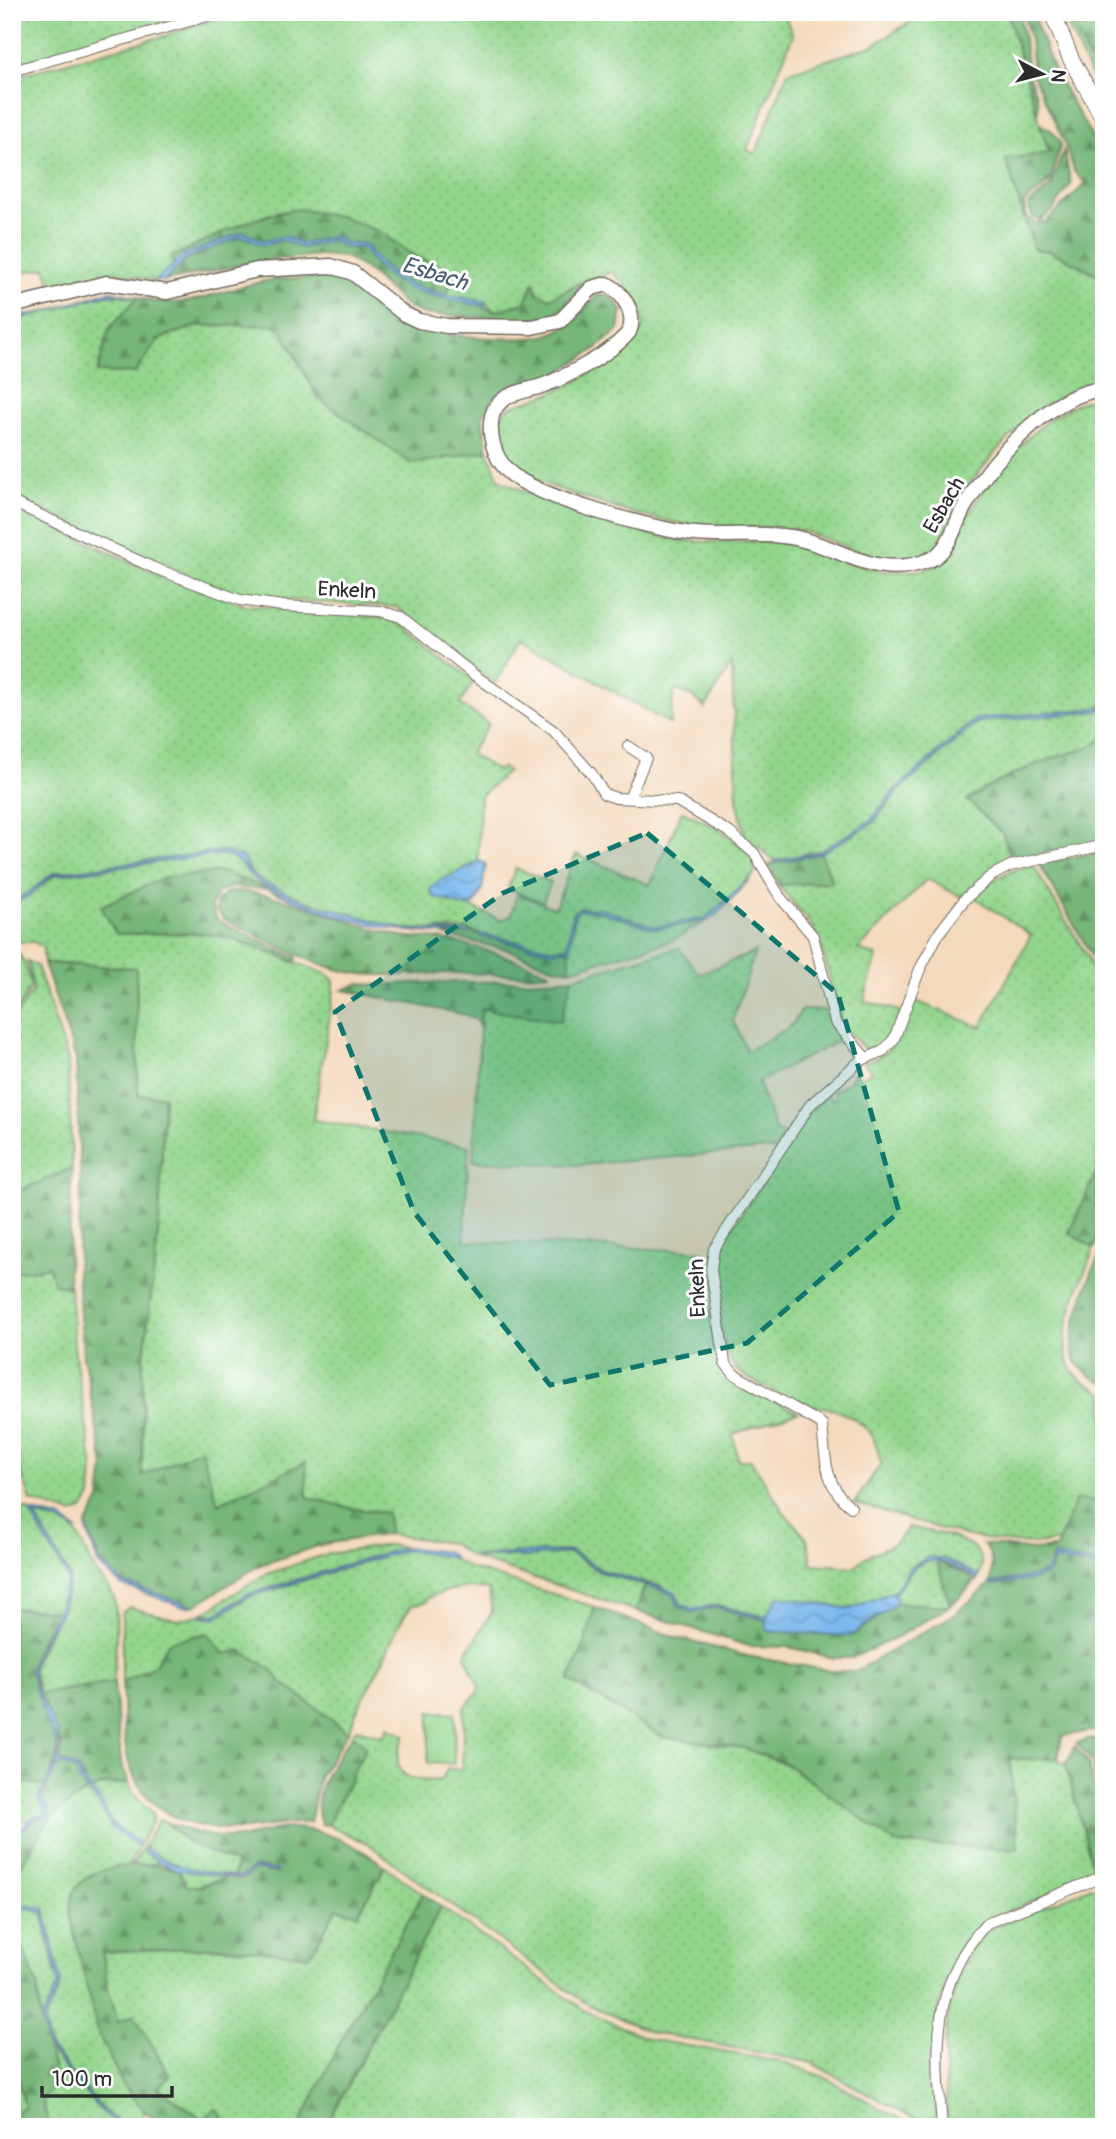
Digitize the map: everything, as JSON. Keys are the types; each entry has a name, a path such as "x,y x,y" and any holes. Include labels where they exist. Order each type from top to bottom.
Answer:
{"main road":[{"path":"1052,12 1076,69 1104,118"}],"street":[{"path":"14,71 222,12"},
{"name":"Esbach","path":"12,306 107,283 167,292 257,270 319,266 353,273 404,314 428,323 532,327 560,321 592,288 607,284 618,293 629,309 632,320 629,332 575,370 553,382 510,395 496,406 492,437 497,456 508,472 523,483 550,493 669,530 708,535 790,537 856,561 885,566 921,563 940,553 972,494 1005,454 1067,398 1104,389"},
{"name":"Enkeln","path":"12,502 154,568 240,600 282,606 380,611 401,617 473,674 554,731 592,774 602,793 629,799 677,801 729,832 754,853 780,897 813,936 835,1022 865,1057"},
{"path":"628,747 646,758 629,799"},
{"name":"Enkeln","path":"851,1507 831,1485 825,1461 822,1424 734,1374 724,1363 712,1269 714,1249 810,1105 865,1057 883,1051 894,1039 920,969 939,933 974,889 1010,866 1104,845"},
{"path":"942,2127 937,2055 938,2024 950,1982 973,1937 987,1923 1104,1877"}],"highlighted area":[{"path":"647,833 838,994 899,1212 747,1343 550,1385 414,1212 335,1012 503,893"}],"green space":[{"path":"13,12 203,12 26,63 17,50"},
{"path":"236,12 783,12 793,35 747,150 755,154 788,72 872,46 925,12 1007,12 1049,153 1006,160 1034,249 1053,252 1104,278 1104,379 1063,395 1044,407 1009,438 966,490 935,547 912,558 880,558 794,530 699,526 643,516 551,486 516,466 500,445 498,434 500,421 507,408 550,394 595,370 632,342 643,326 642,311 638,303 629,289 612,272 574,285 550,298 539,295 535,284 525,303 495,311 485,302 447,295 454,271 416,257 378,231 279,211 240,225 171,257 175,267 155,281 114,272 51,289 46,268 12,274 12,77 161,37"},
{"path":"1007,12 1018,12 1029,78 1037,97 1037,114"},
{"path":"1023,12 1032,12 1054,71 1104,158 1104,278 1053,252 1034,249 1006,159 1049,153 1040,125 1053,132 1061,144 1050,182 1024,203 1025,215 1034,223 1046,222 1086,183 1075,173 1064,141 1033,75 1030,39"},
{"path":"1061,12 1065,12 1104,88 1104,103"},
{"path":"1065,12 1104,12 1104,88"},
{"path":"1064,150 1071,184 1052,211 1041,220 1033,218 1028,205 1051,186"},
{"path":"300,209 343,217 378,231 416,257 455,271 447,295 410,285 380,264 364,244 344,243 335,236 302,244 285,236 264,241 243,232 184,255 175,267 170,258 249,221"},
{"path":"242,236 264,245 284,240 302,248 334,240 343,247 362,248 392,279 408,287 495,311 525,303 534,282 537,293 550,298 590,279 556,314 536,320 422,314 406,306 366,269 345,257 321,255 261,261 164,281 187,258"},
{"path":"332,278 353,286 404,324 453,335 517,338 547,335 575,319 597,295 609,295 622,310 619,330 593,351 556,374 496,395 482,417 488,451 412,464 318,398 285,336 275,325 199,326 158,340 135,373 97,372 109,329 138,297 155,302 187,302 266,281"},
{"path":"109,294 138,297 109,329 98,372 135,373 158,340 199,326 275,325 285,336 318,398 412,464 488,451 499,480 612,524 680,540 786,543 859,566 891,571 920,570 939,564 952,547 980,496 1008,458 1044,424 1064,410 1104,396 1104,704 1098,708 976,719 894,791 871,821 820,851 774,861 745,836 737,799 732,664 705,708 692,696 674,690 670,724 521,638 495,683 396,607 253,598 165,567 12,496 12,321"},
{"path":"12,507 161,576 246,605 387,618 406,627 474,681 460,704 489,724 470,754 499,771 502,767 508,771 480,797 478,860 475,864 463,868 448,902 471,907 500,920 511,916 517,894 555,908 576,854 650,885 682,811 713,826 741,846 756,862 754,874 706,918 655,927 602,909 579,908 573,912 567,947 551,948 505,941 469,930 403,929 308,902 261,881 252,874 242,857 222,851 53,873 27,894 12,901"},
{"path":"1104,707 1104,738 1097,743 1027,768 968,800 1003,834 1011,860 962,897 927,879 858,950 877,956 864,1001 900,1011 893,1033 882,1048 866,1051 841,1024 820,941 808,920 778,885 832,881 821,853 873,823 896,793 977,722 1099,711"},
{"path":"1104,738 1104,840 1011,860 1003,834 967,800 996,783 1047,760 1084,749"},
{"path":"1104,851 1104,1016 1099,978 1092,956 1039,864"},
{"path":"821,853 832,882 778,885 768,865"},
{"path":"222,854 240,859 262,882 307,905 222,872 166,877 117,934 198,933 227,937 327,974 334,981 334,990 313,1120 469,1146 464,1241 702,1251 708,1258 711,1321 718,1355 724,1368 731,1377 746,1387 798,1412 733,1434 738,1460 751,1460 783,1511 807,1539 812,1564 856,1567 866,1557 896,1542 908,1527 946,1535 970,1545 978,1553 981,1563 979,1576 945,1559 929,1557 911,1566 895,1591 850,1609 834,1606 765,1617 716,1605 692,1609 681,1604 662,1586 623,1578 601,1570 571,1551 470,1556 451,1543 389,1534 387,1513 350,1508 307,1497 306,1463 217,1504 200,1450 142,1477 143,1366 159,1224 164,1096 138,1095 136,968 44,963 43,947 34,942 12,942 12,904 29,896 54,875"},
{"path":"1033,865 1088,958 1095,979 1100,1020 1097,1171 1069,1232 1094,1248 1069,1315 1066,1351 1070,1366 1080,1379 1104,1393 1104,1502 1076,1499 1059,1541 1034,1544 982,1539 854,1503 881,1464 873,1438 861,1424 843,1413 823,1407 805,1408 738,1371 732,1363 723,1334 716,1280 717,1255 724,1240 813,1108 828,1094 832,1100 836,1098 833,1091 848,1083 856,1071 860,1078 872,1072 864,1063 892,1046 901,1030 911,999 981,1027 1031,935 972,896 1000,876"},
{"path":"515,868 551,882 543,902 508,889"},
{"path":"222,872 268,889 231,887 217,892 211,907 217,920 297,958 296,962 227,937 198,933 116,934 101,906 166,877"},
{"path":"238,891 279,898 381,931 472,946 551,973 380,975 336,969 294,953 224,919 216,910 217,900 226,893"},
{"path":"580,910 601,912 654,929 707,921 673,940 570,970 569,954 575,913"},
{"path":"472,932 532,948 570,949 570,970 552,967 508,950 444,935"},
{"path":"679,948 699,974 755,952 733,1020 747,1051 790,1027 802,1010 824,1010 842,1039 758,1082 776,1132 785,1134 773,1151 769,1149 580,1165 473,1161 481,1009 560,1021 572,978"},
{"path":"18,953 25,963 31,986 12,1020 12,955"},
{"path":"28,961 37,966 68,1060 72,1168 12,1194 12,1030 15,1018 33,990"},
{"path":"44,963 136,968 138,1095 164,1096 159,1224 143,1366 142,1476 201,1449 218,1504 306,1462 307,1497 350,1508 387,1513 389,1534 324,1544 260,1565 194,1606 123,1583 100,1562 86,1526 100,1500 104,1466 83,1355 77,1272 81,1195 76,1059"},
{"path":"572,978 561,1021 482,1009 480,1028 476,1019 466,1015 343,990 360,983 373,985"},
{"path":"72,1168 68,1272 70,1288 53,1283 49,1267 12,1272 12,1194"},
{"path":"1097,1171 1097,1243 1094,1248 1069,1233"},
{"path":"1104,1247 1104,1383 1077,1363 1072,1343 1082,1299"},
{"path":"50,1267 53,1283 70,1288 75,1356 93,1467 91,1497 83,1510 72,1514 31,1501 18,1464 20,1457 12,1450 12,1272"},
{"path":"1076,1499 1104,1502 1104,1565 1054,1556 1047,1571 1032,1577 990,1583 992,1562 983,1544 1034,1550 1056,1548"},
{"path":"12,1504 29,1511 68,1578 58,1611 12,1608"},
{"path":"34,1515 73,1529 93,1568 111,1590 116,1614 114,1682 40,1694 33,1672 36,1659 61,1611 70,1577"},
{"path":"389,1545 405,1547 246,1595 215,1615 202,1614 264,1575 327,1554"},
{"path":"405,1550 446,1555 469,1568 595,1607 585,1643 569,1680 663,1737 744,1748 788,1765 897,1844 1017,1849 1010,1759 1058,1759 1066,1765 1095,1876 990,1918 968,1938 947,1983 937,2020 937,2114 933,2123 922,2123 810,2062 650,2032 587,2004 367,1843 328,1825 366,1746 352,1735 356,1729 383,1736 388,1727 405,1735 398,1758 402,1772 408,1777 440,1780 448,1769 462,1769 464,1708 478,1692 479,1686 465,1655 492,1612 489,1590 451,1590 428,1598 427,1602 412,1605 400,1623 348,1732 271,1672 259,1665 213,1651 169,1642 154,1666 122,1682 122,1613 129,1607 178,1620 199,1615 215,1618 248,1597"},
{"path":"570,1553 600,1572 645,1585 636,1611 473,1558"},
{"path":"929,1560 937,1561 950,1606 897,1603 894,1594 913,1568"},
{"path":"1055,1560 1104,1567 1104,1732 1090,1731 1062,1736 1058,1759 1010,1759 1018,1849 897,1844 788,1765 744,1748 663,1737 569,1680 585,1643 595,1607 674,1637 747,1656 832,1671 856,1671 955,1614 989,1585 1033,1580 1049,1573"},
{"path":"937,1561 978,1579 950,1606"},
{"path":"645,1585 674,1594 679,1606 691,1612 716,1607 766,1620 768,1631 853,1635 897,1603 950,1606 897,1637 852,1658 833,1658 789,1647 749,1646 636,1611"},
{"path":"12,1608 58,1611 38,1646 31,1669 33,1683 57,1746 45,1785 12,1781"},
{"path":"208,1633 224,1654 241,1650 272,1670 280,1681 348,1732 319,1777 310,1823 240,1829 204,1827 187,1822 158,1806 136,1780 125,1743 122,1682 154,1666 169,1642"},
{"path":"114,1682 121,1763 129,1783 106,1784 89,1790 79,1769 59,1760 62,1746 40,1694"},
{"path":"430,1712 455,1713 454,1764 428,1763"},
{"path":"352,1735 366,1746 328,1825 321,1824 318,1799 321,1788"},
{"path":"1089,1739 1104,1741 1104,1799 1095,1780 1093,1763 1077,1743"},
{"path":"1075,1746 1089,1764 1092,1782 1104,1805 1104,1872 1095,1876 1066,1765"},
{"path":"59,1762 77,1771 86,1791 51,1817 12,1880 14,1836 36,1818 46,1818 49,1811 41,1798"},
{"path":"12,1781 45,1785 38,1799 46,1811 44,1816 35,1816 29,1821 12,1819"},
{"path":"129,1783 134,1794 153,1813 153,1820 128,1867 98,1874 82,1884 76,1891 70,1912 100,2033 118,2074 145,2112 135,2127 123,2127 100,2107 50,2047 44,2021 61,1984 45,1910 16,1903 12,1880 51,1817 86,1791 99,1803 111,1827 137,1845 115,1825 96,1798 89,1790 107,1784"},
{"path":"159,1820 165,1822 188,1843 236,1863 234,1876 177,1865 146,1848 144,1851 161,1863 132,1866"},
{"path":"165,1822 194,1832 223,1837 244,1837 286,1828 300,1828 351,1844 385,1866 358,1914 337,1908 310,1956 224,1947 103,1952 107,1985 118,2022 134,2015 170,2076 158,2088 203,2119 216,2109 230,2127 169,2127 145,2112 123,2085 97,2031 71,1919 72,1898 77,1887 85,1879 110,1869 140,1865 167,1867 178,1870 187,1886 201,1886 228,1877 242,1879 256,1869 277,1873 255,1867 241,1877 234,1876 236,1863 188,1843"},
{"path":"385,1866 423,1894 340,2043 299,2127 230,2127 216,2110 203,2119 158,2088 170,2076 134,2015 118,2023 107,1985 103,1952 185,1947 257,1949 337,1908 359,1913"},
{"path":"178,1870 228,1877 193,1887 187,1886"},
{"path":"1104,1882 1104,2127 948,2127 945,2064 947,2025 956,1985 973,1948 984,1934 994,1927"},
{"path":"423,1894 441,1907 326,2127 299,2127 340,2043"},
{"path":"12,1902 15,1927 37,1985 41,2021 57,2082 42,2101 50,2127 16,2127 18,2110 25,2107 12,2053"},
{"path":"14,1905 42,1912 58,1984 41,2021 37,1985 15,1927"},
{"path":"441,1907 584,2010 648,2039 787,2063 826,2078 914,2127 326,2127"},
{"path":"48,2048 98,2108 119,2127 50,2127 42,2101 57,2082"},
{"path":"12,2053 25,2108 18,2110 16,2127 12,2127"}],"water":[{"path":"243,232 264,241 285,236 302,244 335,236 344,243 364,244 376,260 403,280 433,292 486,302 485,306 432,295 401,284 374,263 362,248 343,247 334,240 302,248 284,240 264,245 242,236 187,258 164,281 155,281 184,255"},
{"path":"109,291 138,297 109,294 49,311"},
{"path":"44,312 12,321 18,316"},
{"path":"1104,704 1099,711 977,722 896,793 873,823 821,853 776,863 774,861 820,851 871,821 894,791 976,719 1098,708"},
{"path":"222,851 242,857 252,874 261,881 308,902 403,929 471,933 418,932 364,923 338,916 263,885 237,860 222,854 54,875 29,896 12,904 12,901 27,894 53,873"},
{"path":"478,860 486,864 482,890 475,904 466,907 434,897 430,890 437,882 475,864"},
{"path":"754,874 718,914 707,921 654,929 601,912 580,910 575,914 570,949 551,951 480,936 481,934 551,948 567,947 573,912 579,908 602,909 655,927 706,918"},
{"path":"29,1511 63,1519 78,1531 62,1522 35,1515 70,1577 60,1614 33,1666 36,1684 58,1738 60,1749 59,1760 79,1769 81,1778 102,1802 113,1825 138,1842 137,1846 111,1827 99,1803 78,1779 77,1771 59,1763 41,1798 49,1811 46,1819 36,1818 15,1836 12,1844 12,1835 35,1816 44,1816 46,1811 38,1799 56,1764 59,1747 43,1712 30,1671 34,1658 58,1611 68,1578"},
{"path":"86,1526 100,1562 123,1583 194,1606 182,1606 121,1585 98,1564"},
{"path":"405,1547 447,1552 455,1558 405,1550 248,1597 215,1618 199,1615 215,1615 246,1595"},
{"path":"571,1551 601,1570 676,1592 681,1604 692,1609 716,1605 765,1617 779,1596 850,1609 895,1591 911,1566 929,1557 945,1559 979,1576 978,1579 953,1566 935,1561 918,1564 894,1594 897,1603 850,1636 767,1631 766,1620 716,1607 692,1612 679,1606 674,1594 600,1572 570,1553 524,1557 470,1556"},
{"path":"1054,1556 1104,1567 1055,1560 1049,1573 1033,1580 989,1585 1032,1577 1047,1571"},
{"path":"146,1848 168,1861 203,1871 241,1877 255,1867 277,1870 277,1873 256,1869 242,1879 178,1870 161,1863 144,1851"},
{"path":"12,1896 16,1903 45,1909 61,1984 44,2021 50,2047 100,2107 123,2127 119,2127 98,2108 48,2048 41,2021 58,1984 43,1912 14,1905"}]}
